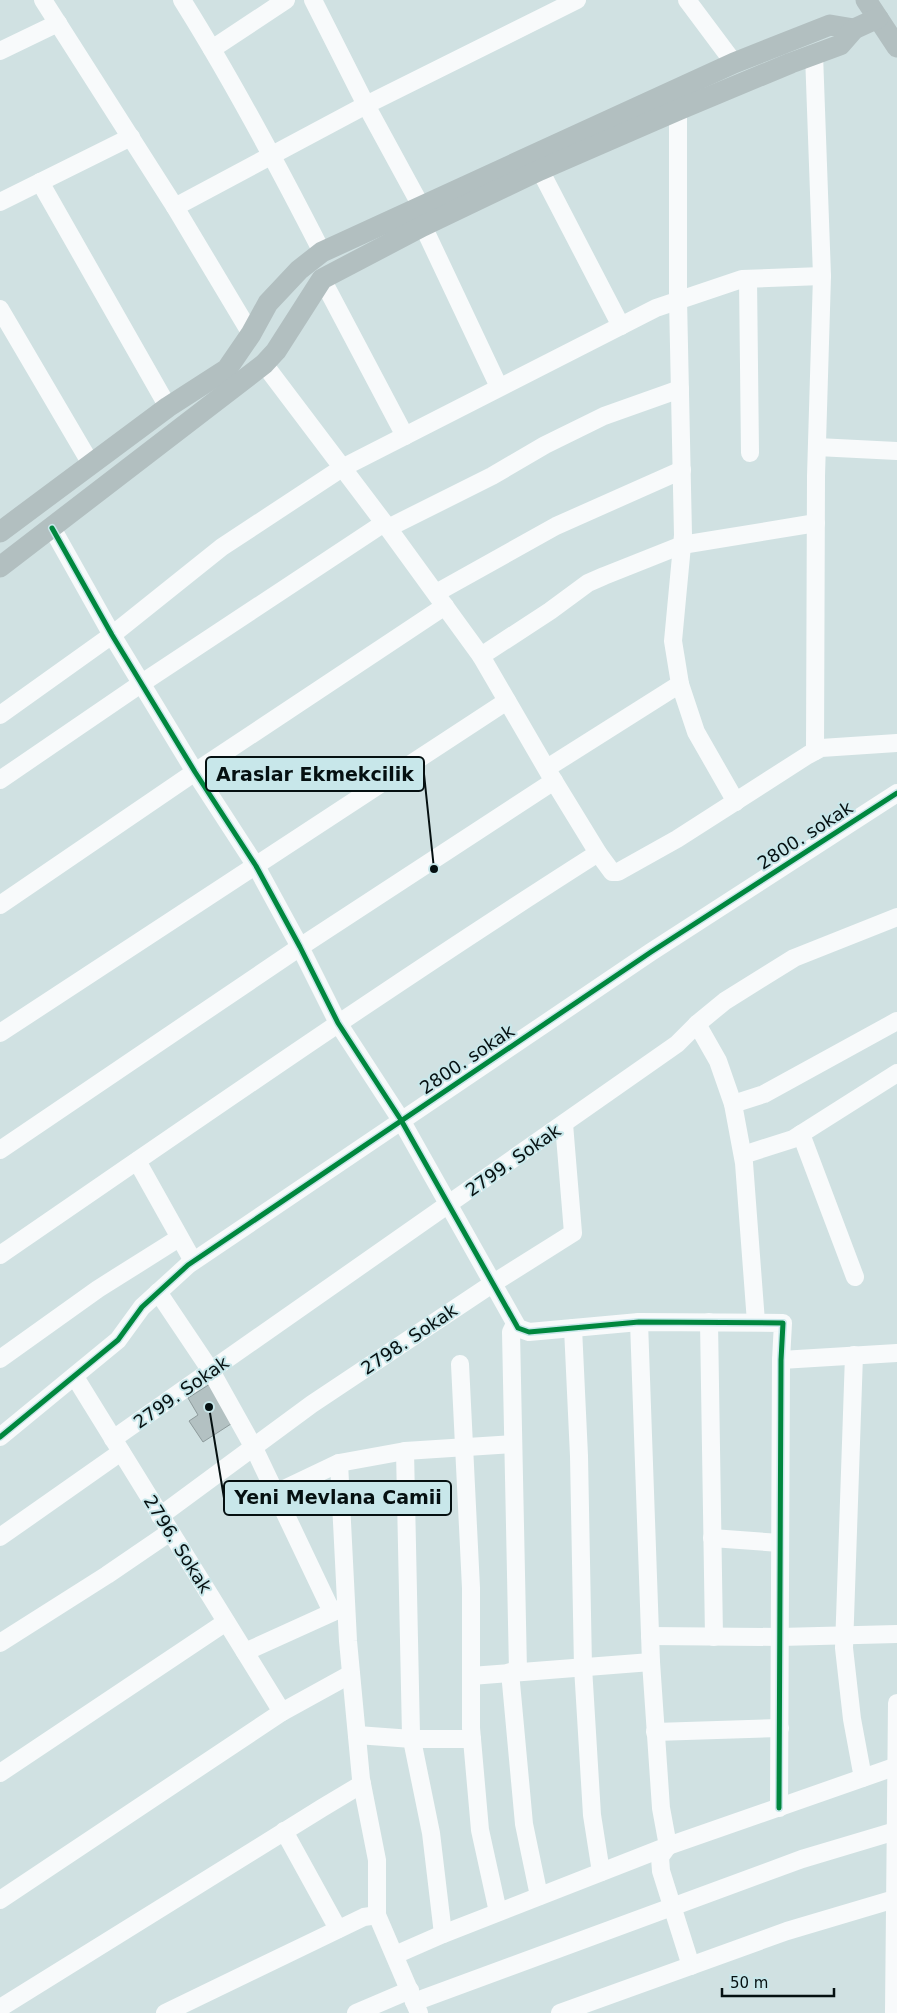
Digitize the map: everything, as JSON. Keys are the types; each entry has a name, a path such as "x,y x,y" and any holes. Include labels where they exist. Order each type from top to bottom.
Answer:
{"main road":[{"path":"866,0 897,47"},
{"path":"1,530 168,407 227,369 251,334 268,304 299,270 322,252 422,216 540,170 678,110 840,45 854,30 878,18"},
{"path":"0,568 264,364 276,351 322,279 422,216 734,63 830,26 854,30"}],"street":[{"path":"43,0 131,137 251,334"},
{"path":"182,0 212,48 272,156 322,252"},
{"path":"212,48 286,0"},
{"path":"313,0 422,216 499,387"},
{"path":"174,207 366,106 577,0"},
{"path":"687,0 734,63"},
{"path":"0,51 58,23"},
{"path":"814,54 822,276 817,447 815,751"},
{"path":"678,110 678,299 682,545 673,641 680,684 696,732 736,802"},
{"path":"0,202 131,137"},
{"path":"540,170 621,326"},
{"path":"40,182 168,407"},
{"path":"0,715 112,635 222,547 342,468 656,308 678,299 748,279 822,276"},
{"path":"322,279 404,436"},
{"path":"748,279 750,453"},
{"path":"0,309 91,464"},
{"path":"264,364 481,656 550,775 598,853 612,872 618,872 677,839 821,748 897,743"},
{"path":"0,780 142,682 386,526 492,476 545,445 604,416 680,389"},
{"path":"817,447 897,451"},
{"path":"0,905 195,772 441,600 556,526 682,470"},
{"path":"481,656 550,612 588,583 682,545 816,523"},
{"path":"52,528 112,635 195,772 256,866 300,947 338,1023 401,1120 518,1328 529,1332 639,1322 783,1322 781,1360 779,1808"},
{"path":"0,1150 300,947 680,684"},
{"path":"0,1032 507,701"},
{"name":"2800. sokak","path":"0,1437 118,1340 142,1307 193,1261 731,899 897,793"},
{"path":"0,1255 338,1023 491,921 598,853"},
{"name":"2799. Sokak","path":"0,1537 211,1371 677,1044 696,1024 725,1001 794,958 897,917"},
{"path":"733,1104 764,1094 897,1021"},
{"path":"696,1024 718,1061 733,1104 743,1155 756,1322"},
{"path":"743,1155 765,1149 802,1134 897,1073"},
{"name":"2798. Sokak","path":"160,1516 312,1404 492,1284 573,1233 564,1124"},
{"path":"802,1134 855,1277"},
{"path":"137,1161 193,1261"},
{"path":"1,1357 98,1288 179,1238"},
{"path":"158,1292 211,1371 340,1609"},
{"path":"639,1322 651,1662 661,1808 668,1846 660,1857 672,1908 691,1966"},
{"path":"709,1322 714,1637"},
{"path":"515,1324 511,1332 514,1672 524,1824 539,1896"},
{"path":"573,1328 579,1456 583,1667 592,1815 601,1872"},
{"path":"781,1360 897,1353"},
{"path":"854,1355 844,1648 852,1719 864,1778"},
{"path":"460,1364 471,1588 472,1739 480,1830 498,1912"},
{"name":"2796. Sokak","path":"75,1377 282,1712"},
{"path":"276,1493 339,1463 405,1451 513,1444"},
{"path":"405,1451 412,1738 431,1833 443,1934"},
{"path":"339,1463 340,1609 351,1674 362,1784 377,1860 377,1915 414,2002"},
{"path":"0,1643 107,1575 170,1532"},
{"path":"712,1538 780,1543"},
{"path":"245,1652 340,1609"},
{"path":"0,1773 226,1622"},
{"path":"650,1636 780,1637 897,1634"},
{"path":"471,1676 651,1662"},
{"path":"1,1898 282,1712 351,1674"},
{"path":"894,2013 897,1702"},
{"path":"655,1732 780,1728"},
{"path":"357,1735 472,1739"},
{"path":"395,1955 498,1912 668,1846 897,1766"},
{"path":"0,2008 362,1784"},
{"path":"284,1831 338,1930"},
{"path":"356,2013 414,2002 802,1859 896,1831"},
{"path":"560,2013 787,1931 895,1899"},
{"path":"165,2013 364,1917 377,1915"}],"building":[{"path":"210,1384 234,1422 203,1442 189,1421 198,1415 188,1398"}],"cycle path":[{"path":"52,528 112,635 195,772 256,866 300,947 338,1023 401,1120 518,1328 529,1332 639,1322 783,1323 781,1360 779,1808"},
{"path":"0,1437 118,1340 142,1307 188,1265 651,952 897,793"}],"place":[{"name":"Araslar Ekmekcilik","path":"434,869"},
{"name":"Yeni Mevlana Camii","path":"209,1407"}]}
